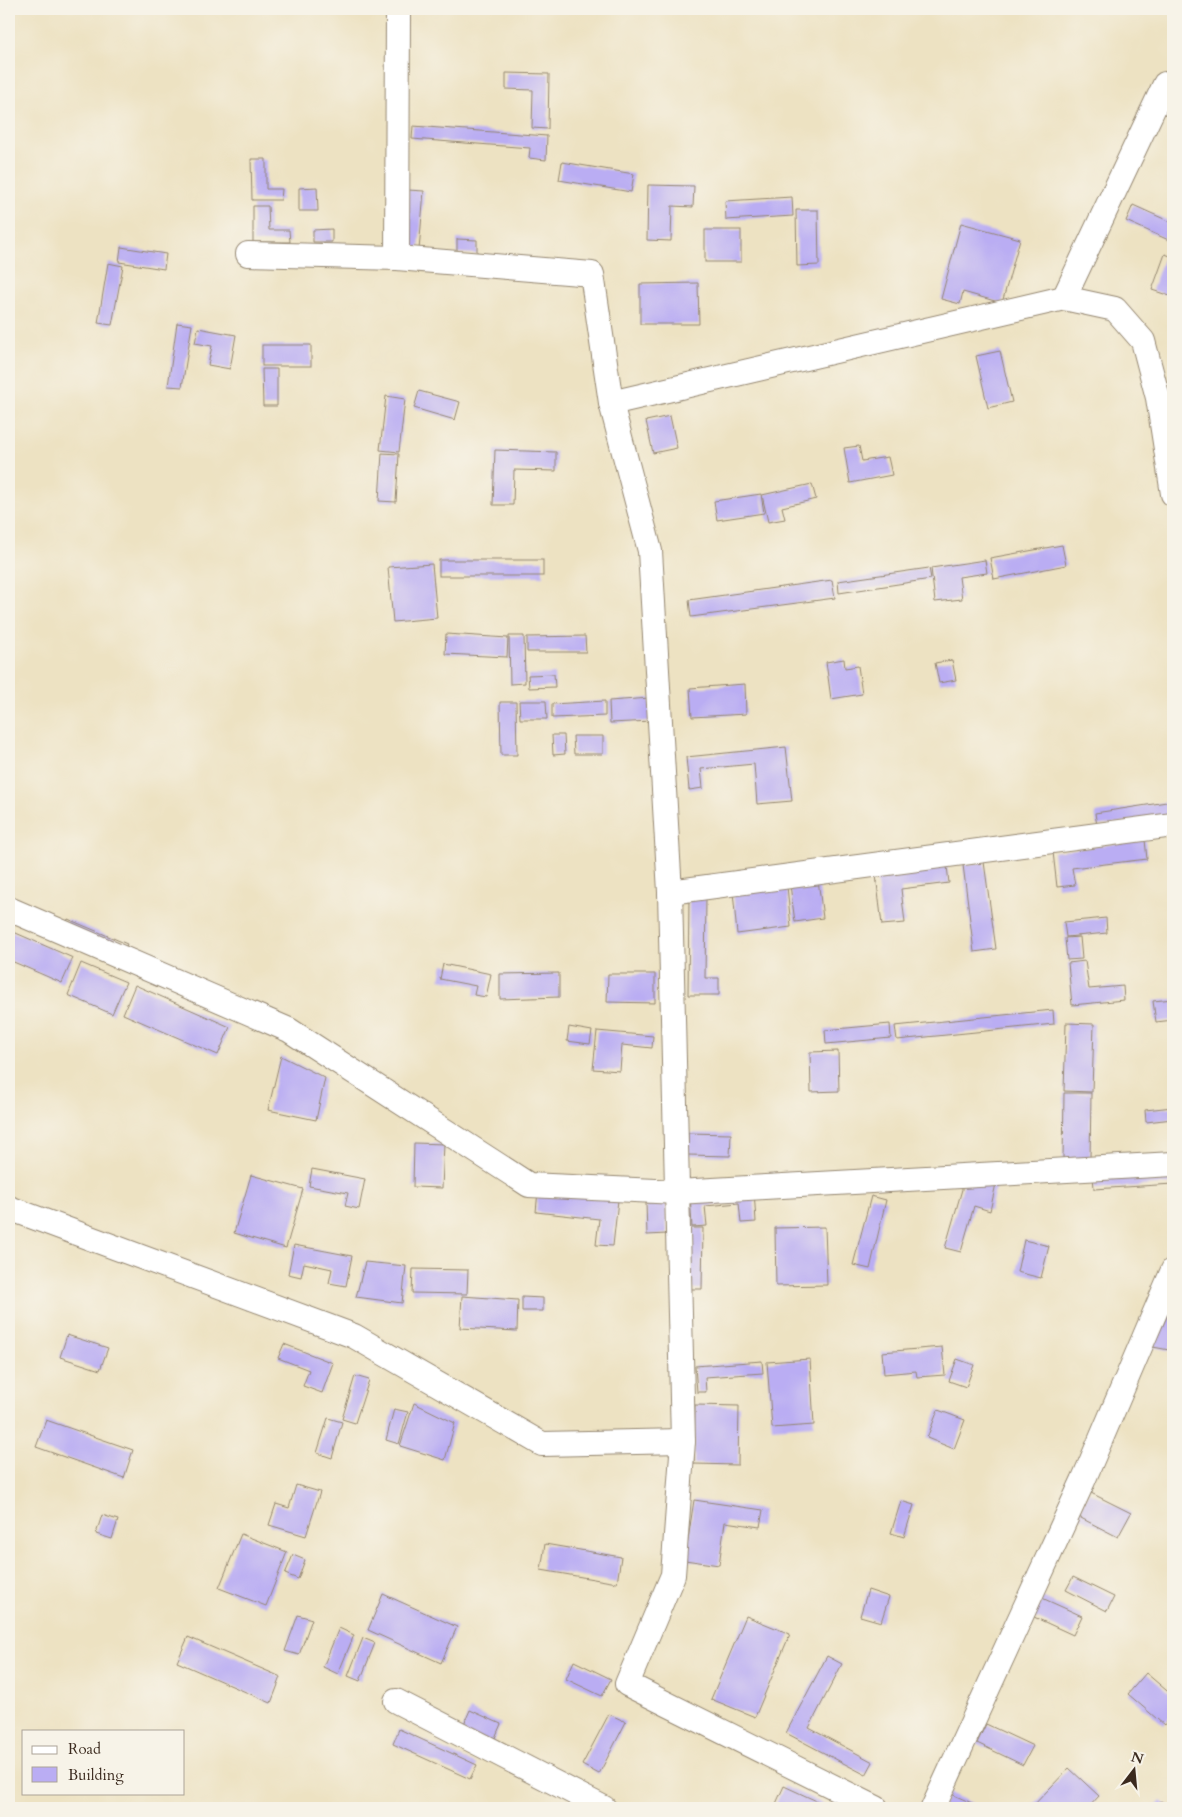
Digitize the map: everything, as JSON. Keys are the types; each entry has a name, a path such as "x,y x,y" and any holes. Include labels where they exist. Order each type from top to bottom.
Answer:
{"street":[{"path":"397,258 398,9"},
{"path":"1064,298 1165,84 1173,85"},
{"path":"248,254 397,258 592,274 611,403 650,551 670,892 683,1441 673,1575 627,1684 876,1808"},
{"path":"611,403 1064,298 1115,310 1143,341 1166,398 1173,494"},
{"path":"670,892 1173,825"},
{"path":"9,909 289,1030 529,1185 677,1192 1173,1164"},
{"path":"9,1208 354,1336 542,1444 683,1441"},
{"path":"933,1808 1083,1482 1173,1270"},
{"path":"396,1701 604,1808"}],"building":[{"path":"506,73 549,74 548,129 532,128 533,90 506,89"},
{"path":"413,126 547,136 546,160 529,158 530,148 412,139"},
{"path":"251,159 266,159 266,189 282,189 281,200 252,200"},
{"path":"562,162 634,174 631,192 559,180"},
{"path":"648,185 694,186 693,207 672,206 671,241 647,240"},
{"path":"317,187 318,211 299,211 299,188"},
{"path":"408,190 424,191 419,250 404,249"},
{"path":"792,197 793,216 726,220 725,201"},
{"path":"1133,205 1173,223 1173,242 1126,221"},
{"path":"253,206 268,206 269,230 289,230 290,242 253,242"},
{"path":"796,210 818,210 819,265 797,266"},
{"path":"961,223 1020,239 1002,303 963,292 960,304 941,299"},
{"path":"332,229 332,242 313,242 313,230"},
{"path":"705,230 741,230 741,262 705,262"},
{"path":"457,239 477,240 477,254 457,253"},
{"path":"121,247 166,254 164,269 119,262"},
{"path":"1165,254 1173,257 1173,297 1152,290"},
{"path":"108,263 123,266 112,325 98,323"},
{"path":"698,283 699,324 640,324 640,284"},
{"path":"177,323 192,325 182,387 168,386"},
{"path":"198,328 236,335 230,369 208,365 212,346 195,343"},
{"path":"262,345 311,345 311,366 262,366"},
{"path":"1000,351 1012,402 988,408 976,356"},
{"path":"262,369 277,369 277,406 263,406"},
{"path":"419,391 460,402 455,420 414,408"},
{"path":"386,396 405,399 399,452 380,450"},
{"path":"670,416 677,448 653,453 646,421"},
{"path":"859,446 862,461 888,457 892,475 850,483 844,448"},
{"path":"495,450 556,452 556,471 514,470 513,505 493,505"},
{"path":"382,453 399,454 396,502 379,501"},
{"path":"812,484 816,499 782,507 785,519 768,522 762,495"},
{"path":"761,494 764,513 717,520 714,501"},
{"path":"1062,545 1066,565 994,579 990,558"},
{"path":"439,560 543,560 543,576 439,576"},
{"path":"985,560 987,573 959,577 962,599 935,602 931,568"},
{"path":"432,564 437,618 393,622 388,567"},
{"path":"929,568 931,579 839,593 838,581"},
{"path":"832,580 835,598 691,617 689,600"},
{"path":"446,634 508,638 507,657 445,654"},
{"path":"509,636 524,636 525,683 510,684"},
{"path":"585,636 586,652 527,652 527,637"},
{"path":"844,659 845,668 858,666 862,694 831,699 826,662"},
{"path":"952,660 956,680 939,683 935,663"},
{"path":"554,674 555,687 529,688 528,675"},
{"path":"745,684 746,714 692,717 690,688"},
{"path":"650,698 652,721 610,723 609,701"},
{"path":"519,701 546,701 547,719 520,719"},
{"path":"605,701 605,716 552,718 552,704"},
{"path":"500,702 516,702 517,755 501,755"},
{"path":"552,735 564,735 565,754 553,755"},
{"path":"573,736 603,736 603,754 574,754"},
{"path":"786,747 792,801 757,804 754,764 701,769 703,788 689,790 686,757"},
{"path":"1173,801 1173,815 1097,826 1095,813"},
{"path":"1145,840 1147,859 1072,868 1075,885 1057,887 1053,852"},
{"path":"984,862 996,949 974,952 963,865"},
{"path":"947,866 949,883 901,889 905,923 882,925 876,875"},
{"path":"818,880 823,918 795,922 790,885"},
{"path":"787,886 791,927 737,934 733,892"},
{"path":"689,897 706,897 705,978 719,978 719,995 688,995"},
{"path":"1106,918 1107,933 1066,937 1064,922"},
{"path":"68,919 127,944 122,957 63,932"},
{"path":"9,930 73,958 62,983 9,960"},
{"path":"1080,937 1082,959 1067,960 1065,938"},
{"path":"1085,961 1089,989 1123,986 1124,1000 1072,1005 1068,963"},
{"path":"81,963 126,982 112,1014 68,995"},
{"path":"443,964 491,974 486,997 474,995 476,986 440,979"},
{"path":"559,973 559,997 500,999 500,974"},
{"path":"608,974 655,974 655,1003 607,1002"},
{"path":"135,985 230,1027 218,1055 123,1014"},
{"path":"1173,999 1173,1020 1156,1022 1153,1001"},
{"path":"1053,1010 1054,1024 897,1040 895,1026"},
{"path":"1066,1023 1094,1024 1092,1092 1064,1091"},
{"path":"890,1024 891,1038 826,1044 825,1030"},
{"path":"569,1027 592,1031 590,1044 567,1041"},
{"path":"597,1031 653,1036 652,1048 622,1045 620,1071 593,1069"},
{"path":"838,1051 839,1091 811,1092 810,1052"},
{"path":"281,1056 325,1078 316,1120 268,1110"},
{"path":"1064,1093 1091,1093 1090,1160 1063,1159"},
{"path":"1173,1107 1173,1119 1146,1122 1145,1110"},
{"path":"688,1133 731,1134 730,1156 688,1155"},
{"path":"414,1143 444,1144 442,1188 413,1187"},
{"path":"312,1169 365,1179 359,1209 345,1206 348,1193 309,1186"},
{"path":"1173,1170 1173,1184 1094,1189 1093,1175"},
{"path":"251,1175 303,1189 286,1248 234,1233"},
{"path":"965,1179 997,1179 990,1211 974,1206 961,1252 945,1248"},
{"path":"754,1190 756,1222 741,1223 739,1203 705,1206 707,1226 692,1227 690,1194"},
{"path":"538,1191 618,1200 613,1246 596,1245 599,1219 536,1212"},
{"path":"871,1196 886,1200 870,1269 853,1265"},
{"path":"666,1202 667,1234 647,1235 646,1203"},
{"path":"825,1227 827,1285 776,1286 775,1228"},
{"path":"689,1228 703,1228 702,1289 689,1289"},
{"path":"1024,1240 1049,1246 1041,1278 1017,1272"},
{"path":"294,1245 352,1256 346,1286 329,1283 332,1269 304,1263 301,1277 288,1274"},
{"path":"365,1262 406,1266 402,1303 356,1297"},
{"path":"413,1269 468,1270 467,1294 412,1293"},
{"path":"462,1296 518,1300 517,1331 460,1328"},
{"path":"522,1297 543,1298 543,1311 522,1311"},
{"path":"1170,1310 1173,1313 1173,1341 1169,1350 1153,1347"},
{"path":"67,1335 108,1348 100,1370 60,1357"},
{"path":"284,1344 333,1363 322,1393 303,1386 309,1370 278,1358"},
{"path":"942,1347 945,1375 917,1377 916,1371 884,1374 882,1352"},
{"path":"810,1359 814,1425 772,1428 767,1362"},
{"path":"957,1359 974,1365 966,1387 949,1381"},
{"path":"762,1361 763,1373 705,1377 706,1392 697,1392 695,1366"},
{"path":"355,1376 369,1380 355,1423 342,1419"},
{"path":"414,1403 455,1423 445,1460 400,1446"},
{"path":"695,1405 739,1406 738,1465 694,1464"},
{"path":"394,1409 408,1412 399,1444 386,1440"},
{"path":"938,1410 965,1420 954,1449 927,1438"},
{"path":"328,1418 342,1422 332,1458 317,1453"},
{"path":"46,1420 133,1450 124,1478 36,1447"},
{"path":"296,1485 320,1492 306,1536 269,1525 276,1504 289,1508"},
{"path":"1089,1492 1131,1513 1118,1537 1077,1516"},
{"path":"694,1500 763,1510 760,1527 725,1522 719,1565 685,1560"},
{"path":"901,1501 914,1505 904,1537 891,1533"},
{"path":"102,1515 118,1520 112,1539 96,1534"},
{"path":"241,1534 287,1552 266,1606 219,1588"},
{"path":"545,1544 621,1557 617,1583 541,1570"},
{"path":"293,1555 305,1560 298,1579 285,1574"},
{"path":"1073,1577 1114,1597 1107,1611 1066,1590"},
{"path":"868,1590 889,1597 881,1622 860,1616"},
{"path":"383,1594 457,1627 441,1663 368,1630"},
{"path":"1042,1598 1082,1616 1073,1635 1034,1617"},
{"path":"298,1615 312,1619 299,1655 285,1651"},
{"path":"746,1616 790,1634 755,1717 711,1699"},
{"path":"339,1628 354,1635 338,1674 323,1667"},
{"path":"188,1637 281,1677 271,1703 177,1662"},
{"path":"363,1638 375,1643 360,1681 348,1676"},
{"path":"827,1656 842,1664 809,1728 873,1762 866,1775 786,1733"},
{"path":"574,1661 611,1679 602,1696 566,1679"},
{"path":"1146,1673 1173,1696 1173,1713 1164,1725 1128,1694"},
{"path":"470,1710 501,1724 491,1747 460,1733"},
{"path":"609,1714 626,1722 599,1774 582,1765"},
{"path":"986,1724 1033,1746 1023,1765 977,1743"},
{"path":"399,1729 477,1765 470,1779 393,1744"},
{"path":"1069,1768 1099,1796 1088,1808 1031,1808"},
{"path":"784,1786 832,1808 774,1808"},
{"path":"949,1793 974,1804 972,1808 942,1808"},
{"path":"1161,1801 1170,1808 1155,1808"}]}
